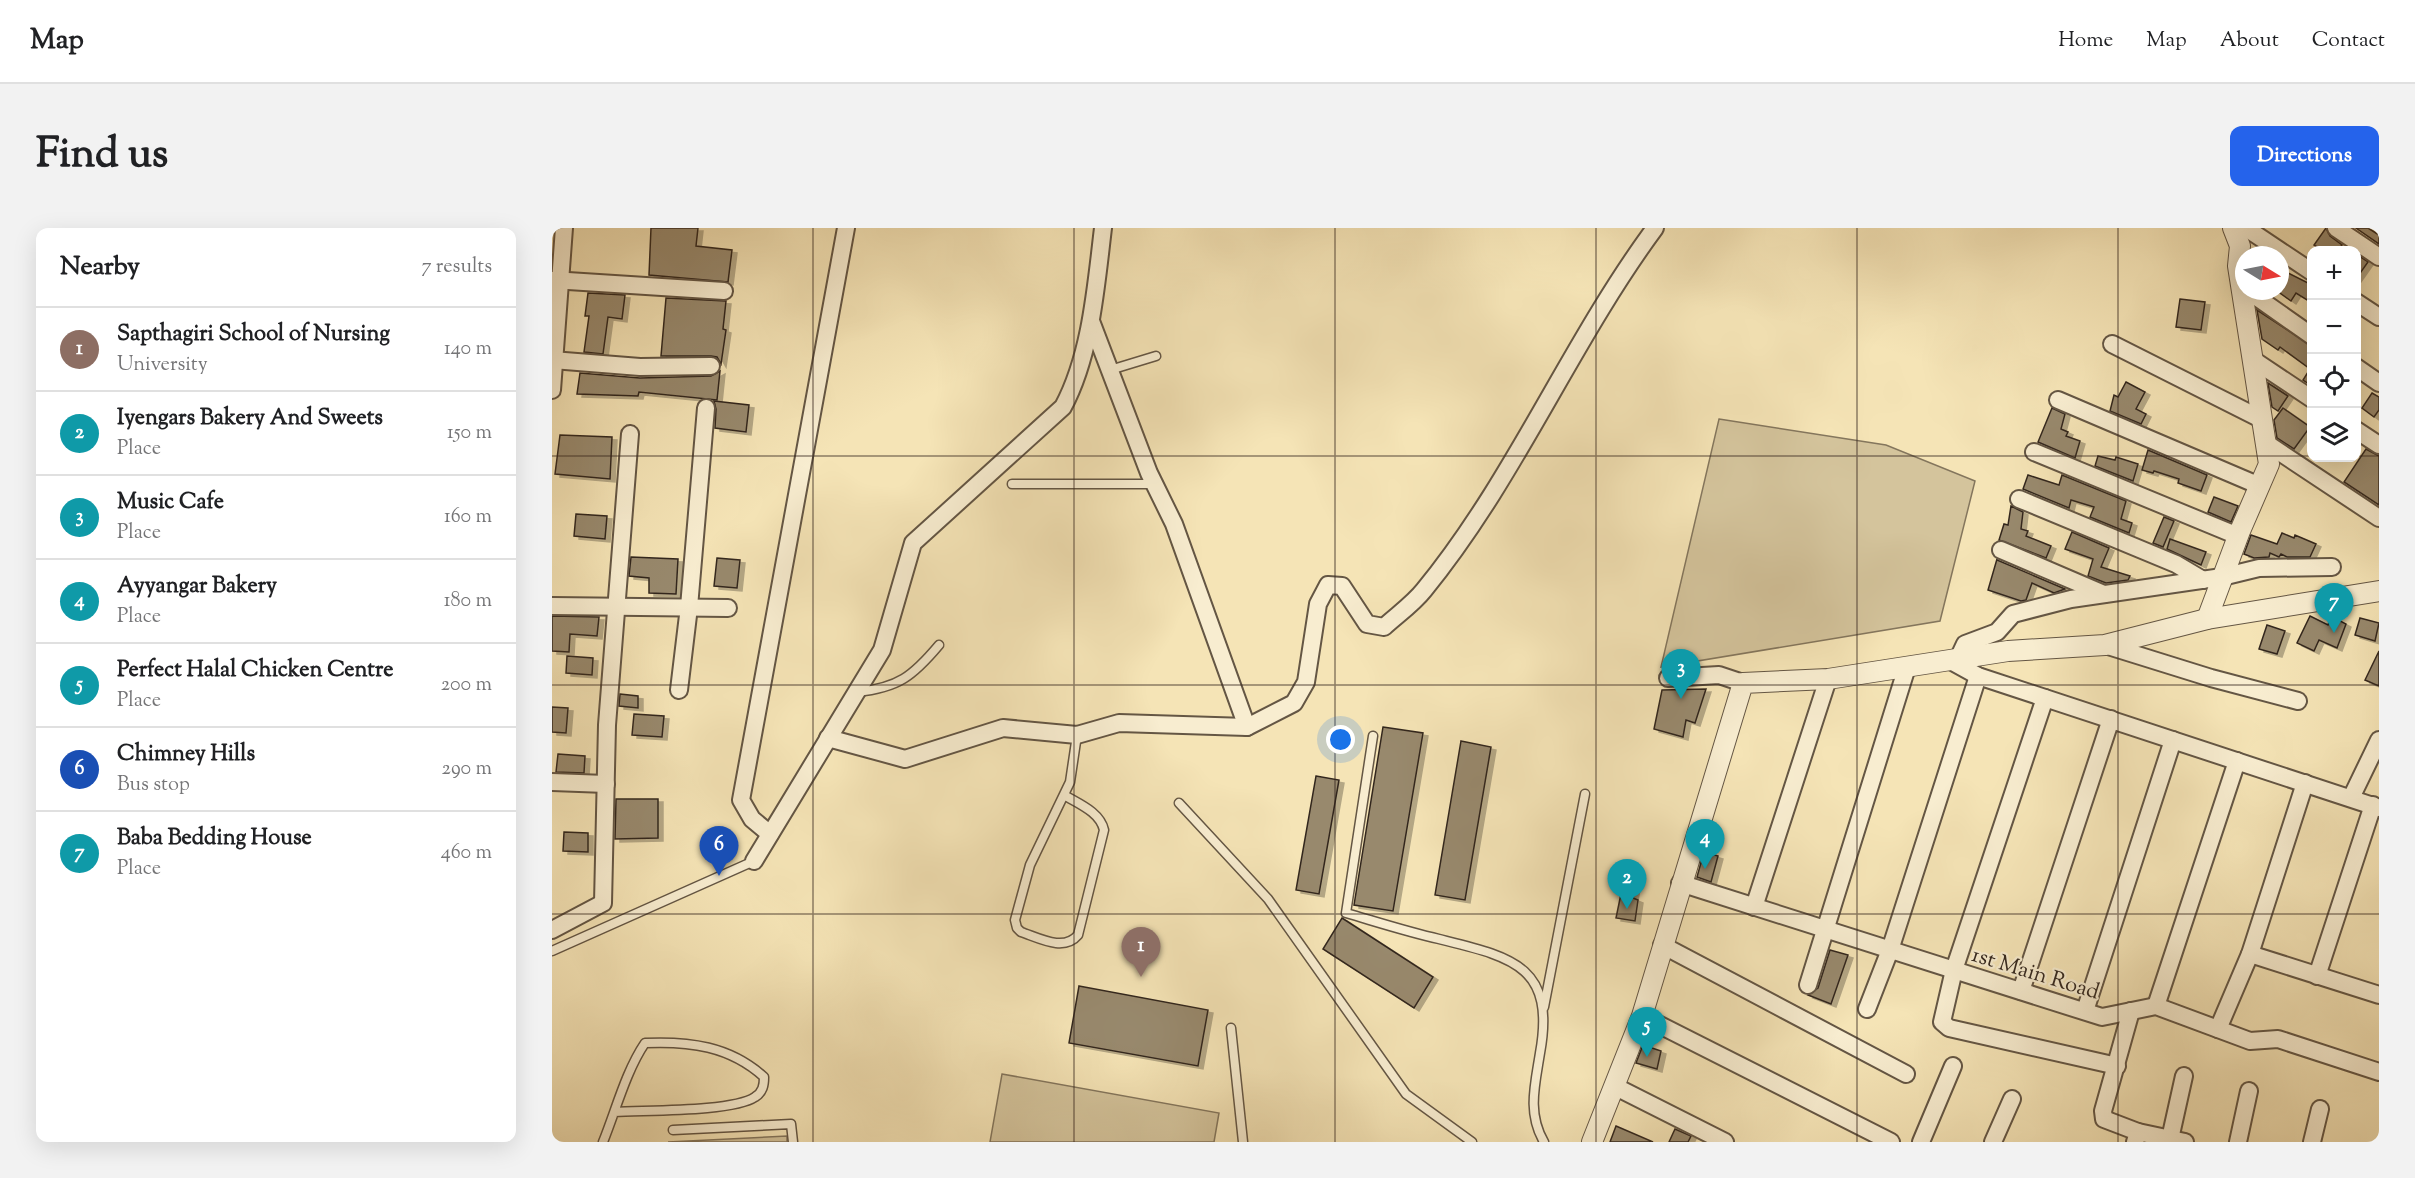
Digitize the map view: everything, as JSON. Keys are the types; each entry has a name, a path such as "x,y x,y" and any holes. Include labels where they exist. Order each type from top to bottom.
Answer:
{"street":[{"path":"552,390 556,280 564,228"},
{"path":"770,834 752,819 741,800 846,228"},
{"path":"754,861 882,650 913,543 1063,407 1070,395 1091,321 1103,228"},
{"path":"828,738 905,759 1003,728 1077,735 1119,723 1247,727 1294,703 1306,682 1318,604 1328,585 1342,586 1367,624 1384,627 1423,591 1484,506 1566,365 1654,228"},
{"path":"2336,228 2379,257"},
{"path":"2243,233 2307,269"},
{"path":"556,280 724,291"},
{"path":"2207,619 2238,536 2269,464 2252,360 2245,300"},
{"path":"2261,300 2307,332"},
{"path":"2361,305 2379,317"},
{"path":"1091,321 1154,484 1174,524 1247,727"},
{"path":"2112,344 2261,419"},
{"path":"2252,360 2307,396"},
{"path":"553,361 640,366 711,366"},
{"path":"2361,371 2379,383"},
{"path":"2058,400 2260,486"},
{"path":"679,690 689,607 706,408"},
{"path":"2361,433 2379,445"},
{"path":"552,930 603,903 607,725 630,434"},
{"path":"2266,443 2379,518"},
{"path":"2034,452 2238,536"},
{"path":"2019,499 2176,564 2203,580"},
{"path":"2001,550 2105,594"},
{"path":"1954,660 1965,644 1997,632 2013,614 2071,599 2223,577 2259,568 2332,567"},
{"path":"1668,678 1719,675 1743,683 1828,679 2008,651 2105,645 2207,619 2379,591"},
{"path":"552,606 728,608"},
{"path":"2105,645 2211,678 2298,701"},
{"path":"1954,660 1978,676 2376,806 2317,976"},
{"path":"1808,985 1907,667"},
{"path":"1867,1009 1890,950 1978,676"},
{"path":"1754,906 1828,679"},
{"path":"1592,1142 1642,1016 1680,883 1743,683"},
{"path":"2045,698 1954,970 1942,1022 1949,1028 2116,1066"},
{"path":"2021,991 2111,719"},
{"path":"2085,1011 2173,740"},
{"path":"2351,798 2379,740"},
{"path":"2237,761 2156,1006 2250,1041 2278,1039 2379,1072"},
{"path":"552,782 606,784"},
{"path":"2218,1029 2250,954 2306,783"},
{"name":"1st Main Road","path":"1680,883 2102,1017 2156,1006"},
{"path":"1662,945 1906,1074"},
{"path":"2250,954 2379,995"},
{"path":"2131,1011 2103,1112 2104,1119 2137,1137 2177,1140 2184,1076"},
{"path":"1642,1016 1891,1142"},
{"path":"1921,1142 1953,1066"},
{"path":"1614,1086 1725,1142"},
{"path":"2238,1142 2249,1091"},
{"path":"1993,1142 2012,1099"},
{"path":"2312,1142 2320,1109"}],"lane":[{"path":"1110,370 1156,356"},
{"path":"1012,484 1154,484"},
{"path":"856,693 878,690 905,679 939,645"},
{"path":"1064,795 1097,816 1102,821 1104,830 1078,935 1072,942 1063,945 1021,932 1015,920 1030,865 1064,795 1074,763 1077,735"},
{"path":"1373,736 1346,914 1489,952 1517,963 1538,988 1543,1013"},
{"path":"1544,1142 1535,1127 1532,1106 1543,1040 1543,1013 1585,794"},
{"path":"1179,803 1268,899 1406,1094 1472,1142"},
{"path":"552,951 754,861"},
{"path":"1231,1028 1243,1142"},
{"path":"603,1142 615,1112 645,1043 699,1043 712,1047 764,1077 760,1093 754,1099 734,1105 615,1112"},
{"path":"673,1130 791,1124 793,1142"}],"shaded area":[{"path":"1719,419 1886,445 1975,481 1940,621 1661,667"},
{"path":"1002,1074 1219,1113 1214,1142 990,1142"},
{"path":"787,1136 787,1142 668,1142"}],"building":[{"path":"651,228 698,228 696,246 732,250 728,282 649,275"},
{"path":"2326,228 2330,236 2342,245 2316,246 2314,245"},
{"path":"2356,228 2368,228 2379,235 2379,244"},
{"path":"2361,257 2368,262 2361,272"},
{"path":"2289,274 2307,282 2307,300 2296,293 2291,301 2289,300"},
{"path":"588,293 625,295 622,319 608,317 603,354 584,352 589,316 585,316"},
{"path":"666,298 726,301 723,329 726,330 721,364 717,357 711,356 661,356"},
{"path":"2180,299 2205,302 2201,330 2176,327"},
{"path":"2257,310 2307,343 2307,367 2280,347 2278,350 2262,339"},
{"path":"720,371 717,400 639,392 638,396 577,394 580,373 640,378 711,376"},
{"path":"2126,382 2145,392 2136,409 2146,414 2141,424 2110,411 2114,395 2118,397"},
{"path":"2268,383 2288,396 2278,411 2272,407"},
{"path":"2372,393 2379,397 2379,410 2374,417 2362,408"},
{"path":"714,401 749,405 746,432 715,428"},
{"path":"2052,408 2065,414 2061,429 2068,432 2066,436 2080,441 2075,458 2038,442"},
{"path":"2283,408 2307,425 2307,431 2294,449 2277,438 2274,420"},
{"path":"560,435 612,437 610,479 555,474"},
{"path":"2366,449 2379,456 2379,505 2344,482 2357,462 2361,462 2361,456"},
{"path":"2148,450 2207,475 2201,491 2178,483 2179,479 2154,471 2153,473 2142,470"},
{"path":"2098,456 2115,460 2116,457 2138,464 2133,481 2095,466"},
{"path":"2028,475 2059,485 2062,475 2126,501 2121,519 2132,523 2129,533 2090,517 2094,507 2071,500 2069,508 2023,489"},
{"path":"2214,497 2238,506 2231,522 2208,512"},
{"path":"2011,506 2023,512 2021,529 2028,531 2026,536 2051,546 2046,558 1999,540 2004,524 2008,525"},
{"path":"576,514 607,516 605,539 574,536"},
{"path":"2164,517 2174,521 2163,547 2153,543"},
{"path":"2072,532 2109,548 2101,567 2130,576 2128,580 2106,583 2088,576 2093,559 2065,549"},
{"path":"2282,533 2294,538 2295,535 2316,544 2310,557 2287,557 2281,554 2279,557 2270,553 2269,557 2254,558 2244,554 2251,535 2277,544"},
{"path":"2170,539 2206,552 2201,565 2167,549"},
{"path":"631,557 678,559 676,594 649,593 649,578 629,576"},
{"path":"717,558 740,560 737,588 714,586"},
{"path":"1997,559 2065,589 2054,593 2032,583 2026,600 2021,601 1988,590"},
{"path":"552,616 599,617 597,636 570,634 569,652 552,651"},
{"path":"2310,616 2328,625 2331,616 2346,624 2337,648 2319,640 2314,651 2297,643"},
{"path":"2360,618 2379,623 2375,641 2355,635"},
{"path":"2267,625 2285,631 2277,654 2259,649"},
{"path":"2379,651 2379,686 2365,680"},
{"path":"567,656 593,658 592,675 566,673"},
{"path":"1706,689 1695,723 1686,720 1683,737 1654,729 1662,690"},
{"path":"620,694 638,696 638,708 619,706"},
{"path":"552,707 568,708 566,733 552,732"},
{"path":"634,714 664,716 662,737 632,735"},
{"path":"1383,727 1423,733 1393,911 1354,905"},
{"path":"1461,741 1491,747 1465,900 1435,895"},
{"path":"558,754 585,756 584,773 556,772"},
{"path":"1316,776 1339,780 1319,894 1296,890"},
{"path":"616,799 658,799 658,838 615,839"},
{"path":"564,832 588,833 588,852 563,851"},
{"path":"1704,852 1718,856 1711,882 1697,877"},
{"path":"1618,874 1636,880 1633,898 1638,900 1635,921 1616,918 1622,889 1615,887"},
{"path":"1342,918 1433,977 1414,1008 1323,949"},
{"path":"1830,950 1848,955 1831,1004 1808,995 1818,988"},
{"path":"1079,986 1208,1010 1198,1066 1069,1043"},
{"path":"1643,1045 1661,1051 1657,1069 1636,1063"},
{"path":"1616,1126 1653,1142 1610,1142"},
{"path":"1675,1129 1691,1136 1688,1142 1669,1142"}],"place":[{"name":"Baba Bedding House","path":"2334,633"},
{"name":"Music Cafe","path":"1681,699"},
{"name":"Ayyangar Bakery","path":"1705,869"},
{"name":"Chimney Hills","path":"719,876"},
{"name":"Iyengars Bakery And Sweets","path":"1627,909"},
{"name":"Sapthagiri School of Nursing","path":"1141,977"},
{"name":"Perfect Halal Chicken Centre","path":"1647,1057"}]}
